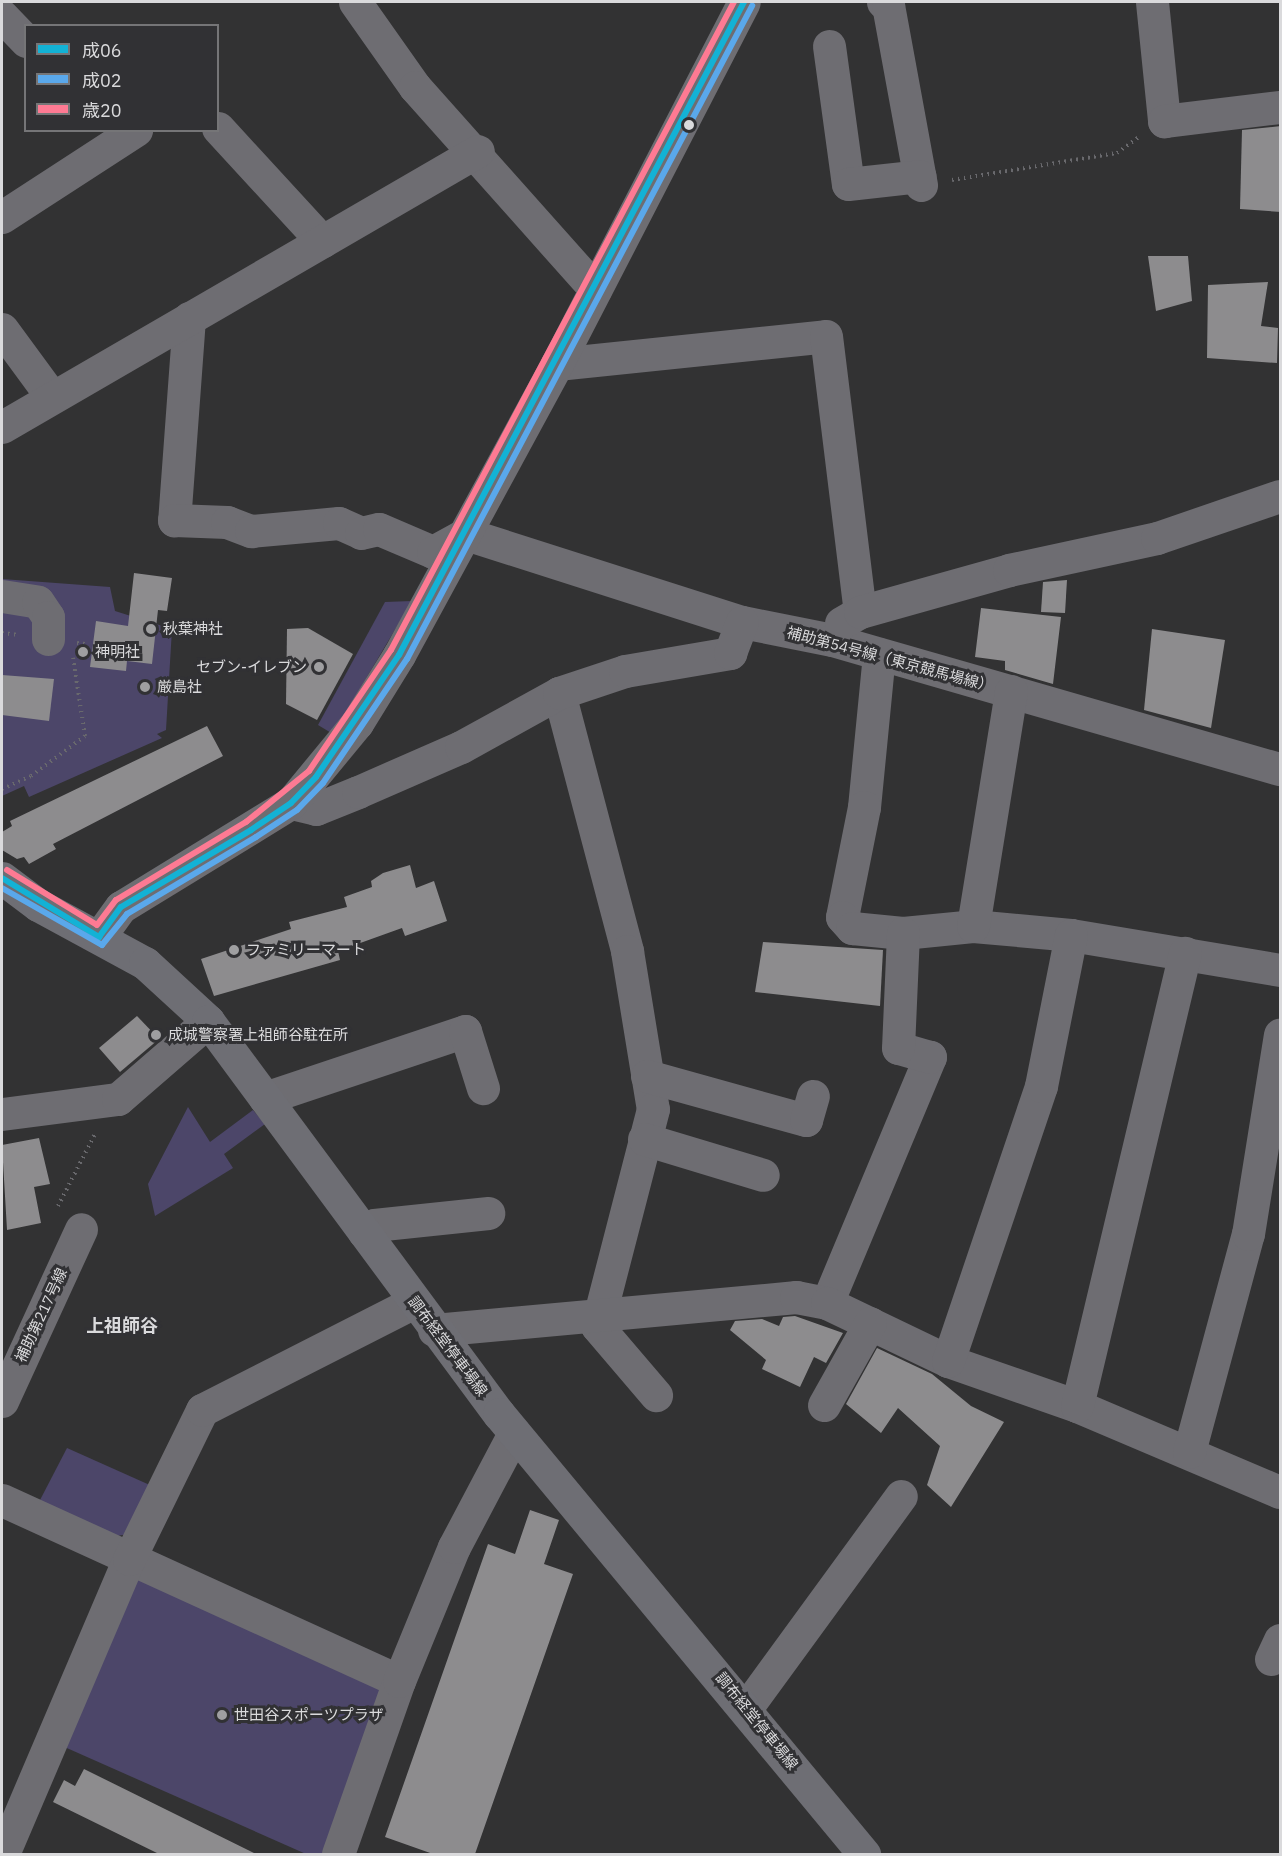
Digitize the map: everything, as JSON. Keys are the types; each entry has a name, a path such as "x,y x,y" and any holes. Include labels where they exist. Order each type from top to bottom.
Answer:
{"main road":[{"name":"調布経堂停車場線","path":"2,878 99,938 145,963 208,1021 434,1330 514,1433 747,1707 864,1854"}],"street":[{"path":"355,2 415,87 478,151 595,289"},
{"path":"99,938 121,907 291,803 357,723 466,534 557,364 744,2"},
{"path":"830,45 848,183 920,181 888,5 883,2"},
{"path":"1152,2 1164,121 1281,107"},
{"path":"2,16 24,39"},
{"path":"219,129 322,241"},
{"path":"2,217 122,134"},
{"path":"2,427 478,151"},
{"path":"189,318 174,520 226,522 251,531 339,523 361,533 379,529 433,552 466,534"},
{"path":"2,329 52,397"},
{"path":"557,364 826,336 860,612"},
{"path":"832,640 842,621 860,612 1009,570 1157,538 1281,496"},
{"name":"補助第54号線（東京競馬場線）","path":"466,534 742,622 832,640 1281,769"},
{"path":"2,596 38,602 59,641"},
{"path":"291,803 316,808 358,792 462,747 559,693 625,671 730,653 742,622"},
{"path":"879,654 864,807 842,917 852,928 903,933 973,926 1071,935 1281,970"},
{"path":"973,926 1011,691"},
{"path":"559,693 627,951 653,1108 597,1318 597,1326 656,1395"},
{"path":"828,1304 930,1057 898,1048 903,933"},
{"path":"948,1361 1041,1086 1071,935"},
{"path":"1077,1406 1185,953"},
{"path":"2,1114 112,1101 208,1021"},
{"path":"265,1098 465,1031 483,1088"},
{"path":"1189,1452 1248,1234 1281,1035"},
{"path":"647,1076 806,1120 813,1096"},
{"path":"644,1139 763,1175"},
{"path":"364,1233 374,1225 488,1213"},
{"name":"補助第217号線","path":"2,1401 68,1222"},
{"path":"434,1330 597,1318 796,1297 828,1304 948,1361 1077,1406 1281,1492"},
{"path":"6,1852 129,1559 202,1410 414,1302"},
{"path":"824,1405 870,1323"},
{"path":"338,1854 399,1681 454,1547 514,1433"},
{"path":"747,1707 901,1496"},
{"path":"2,1500 399,1681"}],"path":[{"path":"920,181 1117,153 1164,121"},
{"path":"2,789 30,776 85,736 59,641"},
{"path":"68,1222 112,1101"}],"shaded area":[{"path":"2,579 110,587 115,611 172,629 166,730 157,734 162,738 29,797 24,786 2,796"},
{"path":"412,601 333,734 318,725 385,602"},
{"path":"188,1107 210,1142 253,1110 265,1124 224,1154 233,1168 155,1216 148,1184"},
{"path":"67,1448 152,1486 128,1534 117,1536 39,1502"},
{"name":"世田谷スポーツプラザ","path":"133,1577 382,1686 323,1854 306,1854 60,1745"}],"building":[{"path":"1281,126 1281,212 1240,209 1242,130"},
{"path":"1148,256 1188,256 1192,301 1156,311"},
{"path":"1268,282 1261,326 1278,328 1277,363 1207,358 1208,285"},
{"path":"134,573 172,578 167,611 158,610 152,664 127,661 126,671 90,667 96,621 128,626"},
{"path":"1067,580 1065,613 1041,612 1043,582"},
{"path":"981,608 1061,617 1053,684 1005,670 1005,661 975,657"},
{"path":"308,628 353,654 317,720 286,704 287,629"},
{"path":"1152,629 1225,640 1211,728 1144,710"},
{"path":"2,675 54,679 49,721 2,715"},
{"path":"207,726 223,756 53,844 56,849 29,864 24,857 17,859 2,850 2,832 12,826 10,821"},
{"path":"410,865 416,888 434,881 447,921 405,936 402,928 338,951 340,960 214,996 201,959 291,929 289,922 347,907 344,897 372,887 371,881 383,873"},
{"path":"763,942 883,950 880,1006 755,992"},
{"path":"137,1016 159,1039 120,1072 99,1048"},
{"path":"39,1138 50,1184 34,1187 41,1223 7,1230 2,1145"},
{"path":"795,1316 843,1333 826,1363 814,1357 800,1387 762,1369 766,1360 730,1330 735,1321 762,1319 779,1326 783,1317"},
{"path":"877,1348 932,1374 971,1406 1004,1422 951,1507 927,1485 940,1446 898,1408 881,1433 846,1404"},
{"path":"530,1510 559,1520 544,1564 573,1574 475,1854 433,1854 385,1837 488,1544 515,1554"},
{"path":"84,1769 256,1854 159,1854 53,1802 64,1780 75,1786"}],"transit line":[{"name":"歳20","path":"7,870 97,925 116,900 246,822 309,771 391,650 734,2"},
{"name":"成06","path":"2,878 99,937 121,907 251,830 291,803 316,777 399,655 744,2"},
{"name":"成02","path":"2,888 102,945 127,914 297,810 323,783 407,659 752,6"}],"place":[{"name":"秋葉神社","path":"151,629"},
{"name":"神明社","path":"83,652"},
{"name":"セブン-イレブン","path":"319,667"},
{"name":"厳島社","path":"145,687"},
{"name":"ファミリーマート","path":"234,950"},
{"name":"成城警察署上祖師谷駐在所","path":"156,1035"},
{"name":"世田谷スポーツプラザ","path":"222,1715"}],"district":[{"name":"上祖師谷","path":"122,1326"}]}
